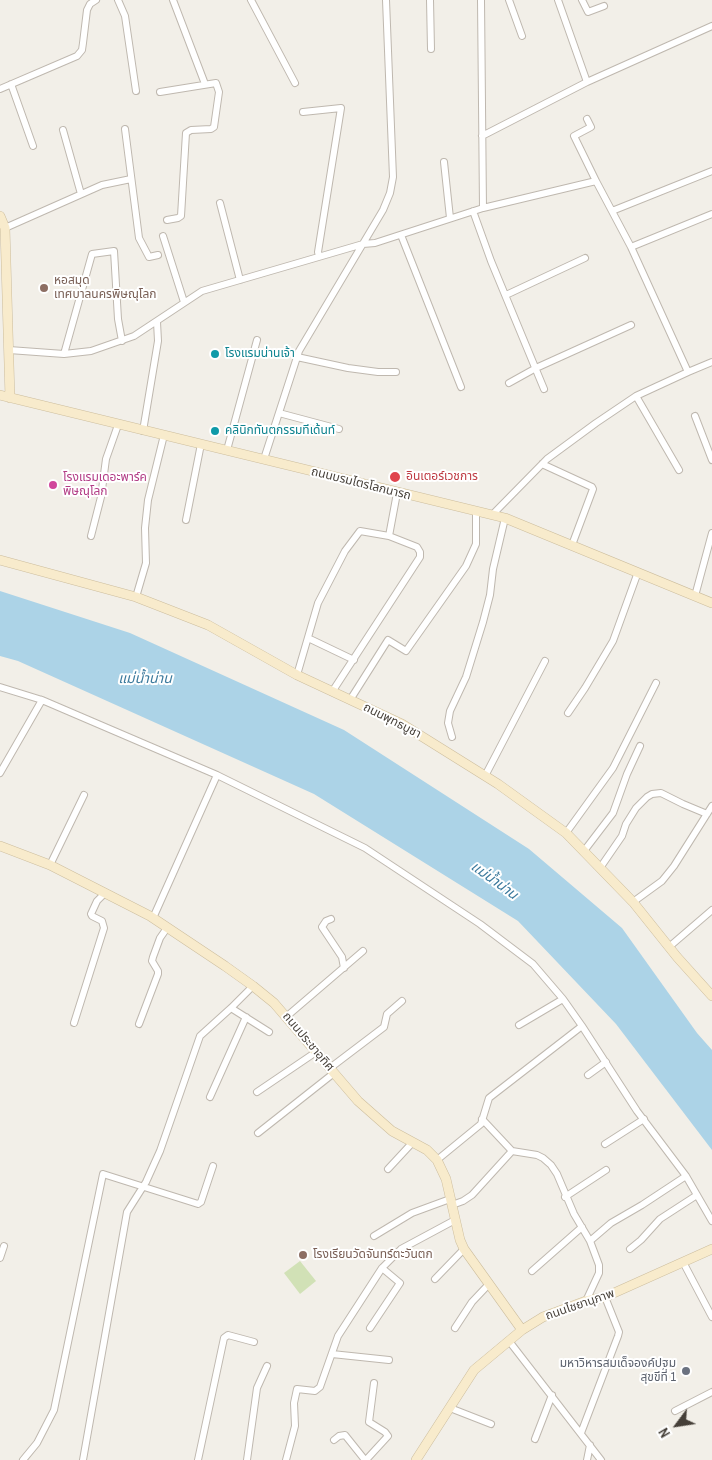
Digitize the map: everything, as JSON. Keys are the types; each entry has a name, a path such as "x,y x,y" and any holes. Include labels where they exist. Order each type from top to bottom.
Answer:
{"street":[{"path":"0,89 77,56 82,50 87,10 90,4 96,0"},
{"path":"118,0 124,16 136,91"},
{"path":"173,0 205,84"},
{"path":"251,0 295,82"},
{"path":"264,459 297,357 383,210 390,193 392,177 386,0"},
{"path":"430,0 431,49"},
{"path":"480,0 483,208"},
{"path":"509,0 522,36"},
{"path":"558,0 587,82"},
{"path":"582,0 588,12 604,6"},
{"path":"482,136 587,82 712,26"},
{"path":"160,92 216,83 218,87 215,124 211,129 190,130 186,133 181,216 167,220"},
{"path":"11,84 33,146"},
{"path":"303,112 341,108 318,252 319,256"},
{"path":"587,119 591,128 574,136 631,247 688,372"},
{"path":"125,129 139,238 148,257 158,255"},
{"path":"63,130 81,194"},
{"path":"444,162 450,218"},
{"path":"612,211 712,171"},
{"path":"4,228 102,185 131,179"},
{"path":"10,350 64,354 91,351 134,336 202,292 319,256 363,244 375,243 483,208 596,181"},
{"path":"220,203 240,280"},
{"path":"473,211 544,389"},
{"path":"631,247 712,214"},
{"path":"0,216 4,228 10,350 10,398"},
{"path":"401,235 461,387"},
{"path":"163,236 184,302"},
{"path":"64,354 92,254 114,251 118,319 122,341"},
{"path":"506,295 585,258"},
{"path":"143,431 158,342 156,322"},
{"path":"509,384 536,368 631,325"},
{"path":"226,450 256,340"},
{"path":"297,357 348,368 396,372"},
{"path":"492,515 542,464 596,423 636,396 712,362"},
{"name":"ถนนบรมไตรโลกนารถ","path":"0,396 505,518 712,602"},
{"path":"636,396 679,470"},
{"path":"279,413 339,429"},
{"path":"696,416 712,460"},
{"path":"91,536 101,498 106,459 118,424"},
{"path":"136,598 146,563 145,528 148,500 164,436"},
{"path":"186,520 201,444"},
{"path":"542,464 592,487 593,490 572,546"},
{"path":"389,536 398,493"},
{"path":"350,700 388,640 406,651 466,566 476,544 476,512"},
{"path":"452,737 448,723 450,710 466,677 483,622 505,518"},
{"path":"297,675 318,603 345,551 360,531 389,536 417,547 420,557 332,692"},
{"path":"696,596 712,533"},
{"name":"ถนนพุทธบูชา","path":"0,560 136,598 208,625 297,675 402,724 485,776 566,833 634,902 669,947 712,996"},
{"path":"568,713 613,641 638,572"},
{"path":"308,638 354,660"},
{"path":"485,776 545,661"},
{"path":"566,833 613,768 656,683"},
{"path":"0,687 42,700 217,775 365,848 480,924 533,964 563,999 644,1120 686,1176 712,1221"},
{"path":"0,773 42,700"},
{"path":"584,851 613,813 627,774 640,746"},
{"path":"152,918 217,775"},
{"path":"600,868 622,836 626,824 636,808 652,794 664,794 707,814"},
{"path":"50,865 84,795"},
{"path":"634,902 662,881 674,866 712,806"},
{"name":"ถนนประชาอุทิศ","path":"0,846 50,865 152,918 253,986 286,1016 358,1102 392,1131 427,1150 437,1160 446,1179 460,1240 464,1249 522,1330"},
{"path":"74,1022 104,928 102,921 91,914 97,901 105,893"},
{"path":"669,947 712,910"},
{"path":"331,919 326,921 322,927 342,957 344,968"},
{"path":"139,1024 158,974 158,970 152,962 153,957 160,938 167,928"},
{"path":"286,1016 363,951"},
{"path":"83,1460 127,1212 144,1187 160,1151 200,1036 253,986"},
{"path":"519,1025 563,999"},
{"path":"258,1133 384,1027 386,1014 402,1001"},
{"path":"231,1008 269,1032"},
{"path":"210,1097 246,1017"},
{"path":"437,1160 481,1124 489,1098 582,1026"},
{"path":"257,1092 316,1052"},
{"path":"588,1075 606,1062"},
{"path":"482,1119 512,1151 537,1155 543,1158 557,1174 565,1197 590,1240 599,1265 599,1273 586,1301"},
{"path":"605,1144 644,1120"},
{"path":"388,1169 413,1142"},
{"path":"374,1236 412,1213 451,1202 463,1201 472,1195 512,1151"},
{"path":"23,1460 37,1443 54,1410 103,1174 198,1204 201,1202 212,1166"},
{"path":"565,1197 606,1170"},
{"path":"590,1240 611,1223 686,1176"},
{"path":"630,1249 660,1219 697,1194"},
{"path":"286,1460 295,1426 294,1403 297,1388 315,1390 320,1387 338,1336 382,1268 401,1249 456,1220"},
{"path":"532,1272 582,1227"},
{"path":"0,1258 4,1246"},
{"path":"435,1279 464,1249"},
{"name":"ถนนไชยานุภาพ","path":"416,1460 474,1370 522,1330 543,1317 586,1301 605,1297 712,1249"},
{"path":"684,1262 712,1317"},
{"path":"370,1328 400,1283 382,1268"},
{"path":"456,1328 472,1302 489,1284"},
{"path":"581,1433 618,1336 605,1297"},
{"path":"198,1460 224,1338 228,1335 254,1342"},
{"path":"509,1341 601,1460"},
{"path":"332,1354 389,1360"},
{"path":"247,1460 257,1388 267,1366"},
{"path":"334,1440 345,1435 366,1460 388,1436 386,1432 369,1422 374,1383"},
{"path":"675,1411 712,1392"},
{"path":"535,1439 552,1395"},
{"path":"450,1408 490,1424"},
{"path":"587,1460 590,1446"}],"green space":[{"path":"300,1261 316,1281 300,1294 284,1273"}],"water":[{"name":"แม่น้ำน่าน","path":"0,591 130,633 344,730 529,849 622,928 697,1033 712,1050 712,1150 616,1024 518,921 314,794 18,661 0,656"}],"place":[{"name":"หอสมุด เทศบาลนครพิษณุโลก","path":"44,288"},
{"name":"โรงแรมน่านเจ้า","path":"215,354"},
{"name":"คลินิกทันตกรรมทีเด้นท์","path":"215,431"},
{"name":"อินเตอร์เวชการ","path":"395,477"},
{"name":"โรงแรมเดอะพาร์ค พิษณุโลก","path":"53,485"},
{"name":"โรงเรียนวัดจันทร์ตะวันตก","path":"303,1255"},
{"name":"มหาวิหารสมเด็จองค์ปฐม สุขขีที่ 1","path":"686,1371"}]}
